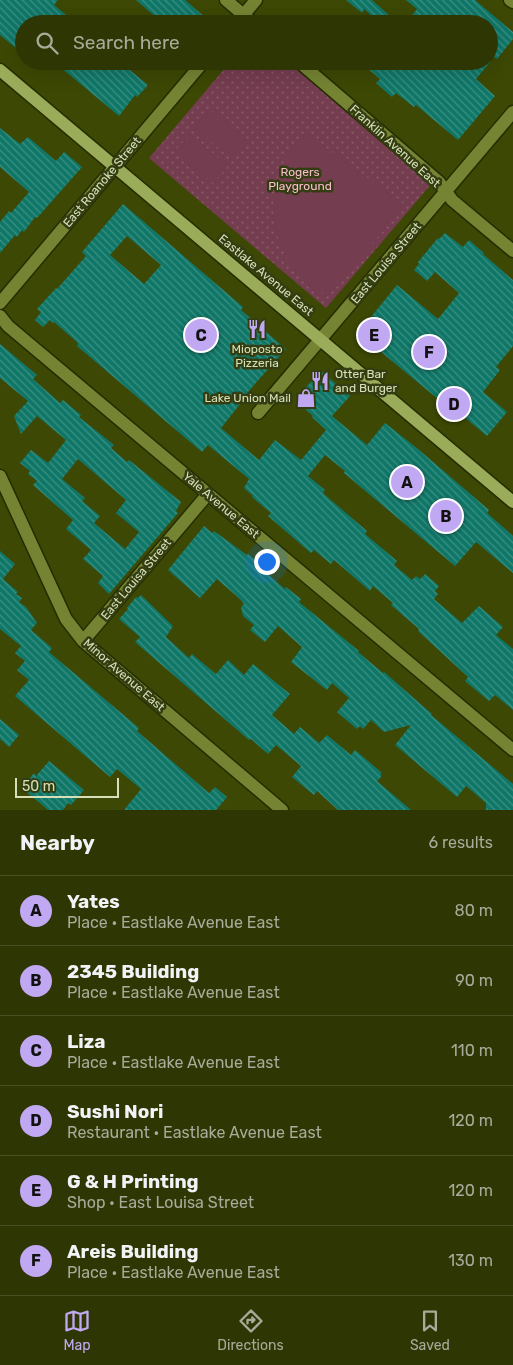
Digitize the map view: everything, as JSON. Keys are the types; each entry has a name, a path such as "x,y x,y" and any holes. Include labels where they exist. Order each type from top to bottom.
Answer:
{"main road":[{"name":"Eastlake Avenue East","path":"0,70 513,502"}],"street":[{"path":"226,0 237,15"},
{"path":"243,15 256,0"},
{"name":"East Roanoke Street","path":"0,303 196,70"},
{"name":"Franklin Avenue East","path":"308,70 439,182 452,200 513,251"},
{"name":"East Louisa Street","path":"258,413 513,112"},
{"name":"Yale Avenue East","path":"0,316 8,326 513,750"},
{"name":"Minor Avenue East","path":"0,476 66,619 83,641 282,810"},
{"name":"East Louisa Street","path":"83,641 208,494"}],"green space":[{"name":"Rogers Playground","path":"223,70 299,70 432,183 326,308 149,158"},
{"path":"210,110 248,142 233,160 195,128"},
{"path":"306,133 405,205 328,296 305,280 289,261 282,249 274,221 273,206 275,192 283,164 287,156"},
{"path":"190,134 228,166 213,183 175,151"}],"building":[{"path":"0,0 58,0 54,5 66,15 15,15 15,47 0,35"},
{"path":"136,0 185,0 202,15 154,15"},
{"path":"346,0 372,0 389,15 371,15 364,9 362,13"},
{"path":"406,0 475,0 493,15 412,15 417,9"},
{"path":"498,19 513,32 513,39 498,58"},
{"path":"64,70 130,70 148,85 137,97 135,95 119,116"},
{"path":"370,70 484,70 476,79 495,96 458,140 416,105 414,107 396,93 392,97 376,83 380,79"},
{"path":"0,128 20,144 28,137 56,161 64,152 82,167 37,218 35,217 24,232 22,230 17,237 15,235 0,253 0,222 9,211 11,213 29,192 0,167"},
{"path":"123,204 243,307 241,310 286,349 247,393 221,428 259,460 275,440 301,460 326,430 312,417 306,410 308,408 297,397 321,371 350,396 332,416 367,445 385,423 489,510 487,513 513,536 513,573 476,542 455,566 325,455 308,476 325,490 323,492 325,495 367,531 365,534 397,561 394,565 412,580 416,576 420,579 425,574 439,586 435,591 438,594 434,599 462,623 479,606 503,627 496,635 513,649 513,710 495,695 489,701 465,681 468,677 418,631 419,629 391,605 393,603 373,586 370,591 334,560 331,564 314,550 311,553 268,516 271,513 244,488 249,479 208,445 202,452 77,346 77,342 54,322 50,320 43,327 35,320 41,312 37,309 86,256 82,252","holes":["127,236 161,265 144,284 110,255"]},
{"path":"445,233 463,247 469,240 513,280 513,346 496,367 500,370 483,392 507,412 487,436 463,416 461,418 358,333 397,285 438,319 459,293 435,272 427,281 414,270 419,264 418,262 438,238"},
{"path":"0,344 37,375 33,379 60,403 63,400 81,415 79,417 114,445 111,448 127,462 129,460 181,502 176,511 178,513 109,594 98,583 103,576 83,559 91,550 66,529 73,520 33,485 37,481 28,474 30,471 20,463 31,450 48,463 66,440 37,416 21,434 14,416 28,401 0,378","holes":["78,459 126,500 116,513 139,532 125,549 94,523 100,516 82,501 85,498 62,479"]},
{"path":"204,526 212,533 214,531 248,554 264,567 262,569 285,589 286,587 301,599 299,602 384,672 431,715 513,784 513,810 486,810 486,803 466,786 457,797 395,745 411,725 384,732 371,720 363,729 360,726 357,729 337,712 349,698 332,683 327,690 291,662 302,647 278,626 265,642 250,630 254,625 243,616 241,607 244,604 241,600 217,579 200,598 168,570"},
{"path":"0,551 15,564 3,579 22,598 19,602 26,607 37,623 31,630 52,648 49,652 139,728 137,731 209,793 215,787 227,797 216,810 124,810 141,789 117,769 110,777 15,696 29,680 17,670 25,661 15,653 21,646 0,629"},
{"path":"141,595 173,626 166,637 189,658 192,654 216,674 228,660 244,675 253,664 290,694 272,715 294,734 300,727 319,743 327,735 351,755 355,750 381,772 381,777 377,781 411,810 338,810 317,791 314,795 292,777 301,766 276,745 268,754 251,739 249,740 135,642 140,637 119,619 136,597 138,598"},
{"path":"0,719 19,735 9,747 0,739"},
{"path":"49,761 84,790 71,805 68,803 63,810 48,810 22,788 34,773 36,776"}],"place":[{"name":"Mioposto Pizzeria","path":"257,329"},
{"name":"Liza","path":"201,335"},
{"name":"G & H Printing","path":"374,335"},
{"name":"Areis Building","path":"429,352"},
{"name":"Otter Bar and Burger","path":"320,381"},
{"name":"Lake Union Mail","path":"306,398"},
{"name":"Sushi Nori","path":"454,404"},
{"name":"Yates","path":"407,482"},
{"name":"2345 Building","path":"446,516"}]}
